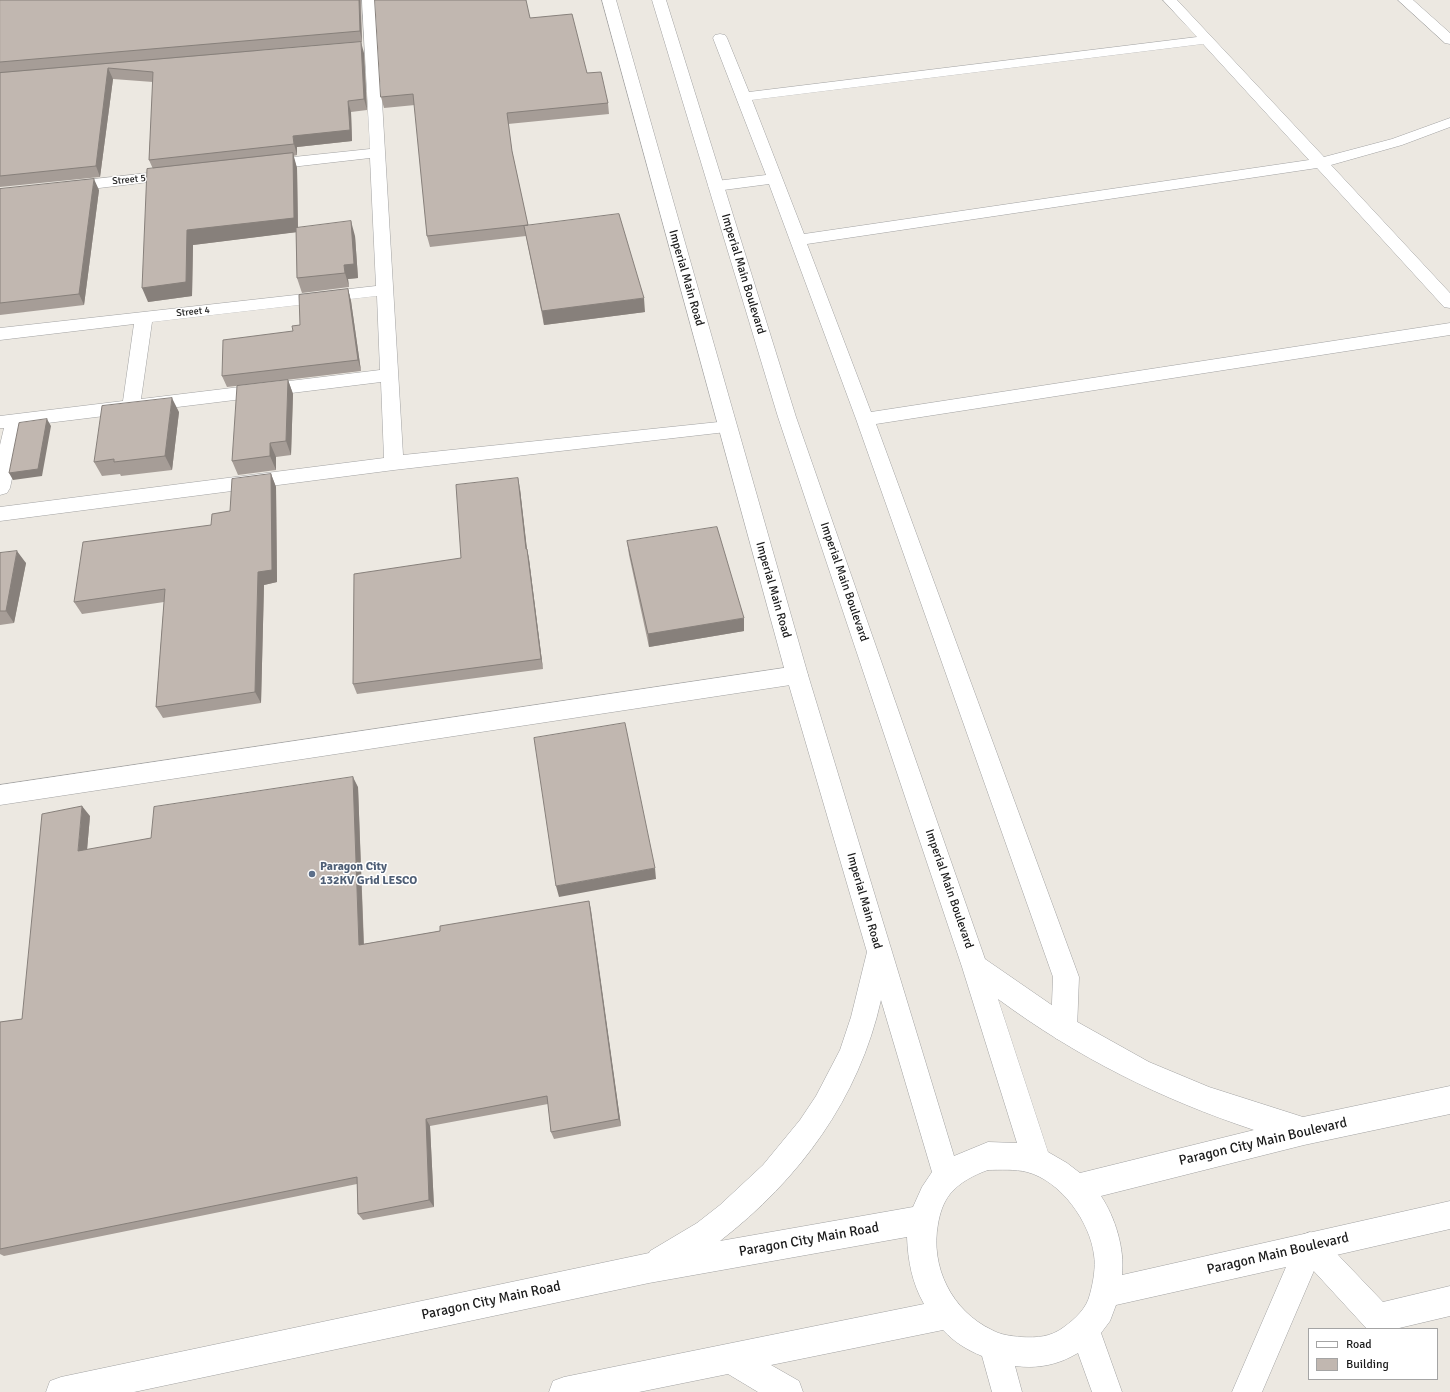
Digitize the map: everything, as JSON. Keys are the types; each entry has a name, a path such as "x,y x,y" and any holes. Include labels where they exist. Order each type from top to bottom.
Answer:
{"street":[{"path":"370,0 364,46 377,153 394,463"},
{"name":"Imperial Main Road","path":"609,0 797,675 879,954 947,1177"},
{"name":"Imperial Main Boulevard","path":"659,0 789,424 975,967 1037,1162"},
{"path":"1170,0 1450,303"},
{"path":"1405,0 1450,40"},
{"path":"720,38 744,97 865,419 1066,978 1064,1030"},
{"path":"744,97 1206,40"},
{"path":"798,240 1320,164 1397,142 1450,122"},
{"path":"252,167 377,153"},
{"name":"Street 5","path":"55,188 189,173"},
{"path":"716,186 774,179"},
{"name":"Street 4","path":"0,334 385,290"},
{"path":"131,406 144,317"},
{"path":"865,419 1450,329"},
{"path":"0,488 8,421 390,375"},
{"path":"0,514 394,463 728,427"},
{"path":"0,795 797,675"},
{"path":"649,1268 707,1233 755,1194 796,1150 828,1103 852,1053 868,1003 879,954"},
{"path":"975,967 1018,999 1064,1030 1119,1061 1178,1088 1240,1112 1304,1132"},
{"name":"Paragon City Main Boulevard","path":"1076,1188 1304,1132 1450,1100"},
{"path":"988,1156 1013,1156 1037,1162 1051,1168 1076,1188 1098,1219 1109,1256 1106,1293 1102,1306 1085,1329 1066,1344 1044,1352 1019,1353 994,1347 976,1339 961,1328 948,1314 933,1293 924,1269 920,1244 923,1220 928,1204 936,1190 947,1177 966,1163 988,1156"},
{"name":"Paragon Main Boulevard","path":"1106,1293 1450,1215"},
{"name":"Paragon City Main Road","path":"61,1392 649,1268 923,1220"},
{"path":"1247,1392 1310,1246 1378,1318 1450,1301"},
{"path":"564,1392 948,1314"},
{"path":"1085,1329 1107,1392"},
{"path":"994,1347 1007,1392"},
{"path":"731,1358 788,1392"}],"building":[{"path":"0,0 359,0 360,31 0,62"},
{"path":"375,0 526,0 530,18 572,14 587,73 601,72 608,103 507,113 512,151 528,225 427,236 413,94 381,97"},
{"path":"361,42 364,99 348,101 350,130 293,136 294,144 149,160 153,72 108,68 96,166 0,176 0,73"},
{"path":"293,153 294,218 187,230 186,282 142,288 147,169"},
{"path":"94,179 79,294 0,303 0,189"},
{"path":"619,214 644,298 542,311 524,226"},
{"path":"351,221 354,264 344,265 345,273 297,278 296,228"},
{"path":"348,289 358,360 222,376 223,340 293,331 292,326 300,325 299,295"},
{"path":"288,380 286,441 270,443 270,456 232,461 237,386"},
{"path":"172,398 165,456 114,462 114,459 94,462 102,406"},
{"path":"47,419 38,469 9,473 19,423"},
{"path":"271,474 272,570 258,572 255,692 156,707 165,589 74,602 83,542 211,525 212,514 230,511 232,479"},
{"path":"518,478 541,659 353,684 354,574 461,558 456,485"},
{"path":"717,527 744,618 648,634 627,541"},
{"path":"17,551 6,611 0,611 0,553"},
{"path":"625,723 655,868 556,886 534,738"},
{"path":"353,777 359,945 440,931 440,926 589,901 619,1119 551,1132 547,1096 426,1119 429,1200 358,1214 357,1177 0,1249 0,1022 22,1019 42,814 82,806 78,851 151,838 154,807"}],"place":[{"name":"Paragon City 132KV Grid LESCO","path":"312,874"}]}
